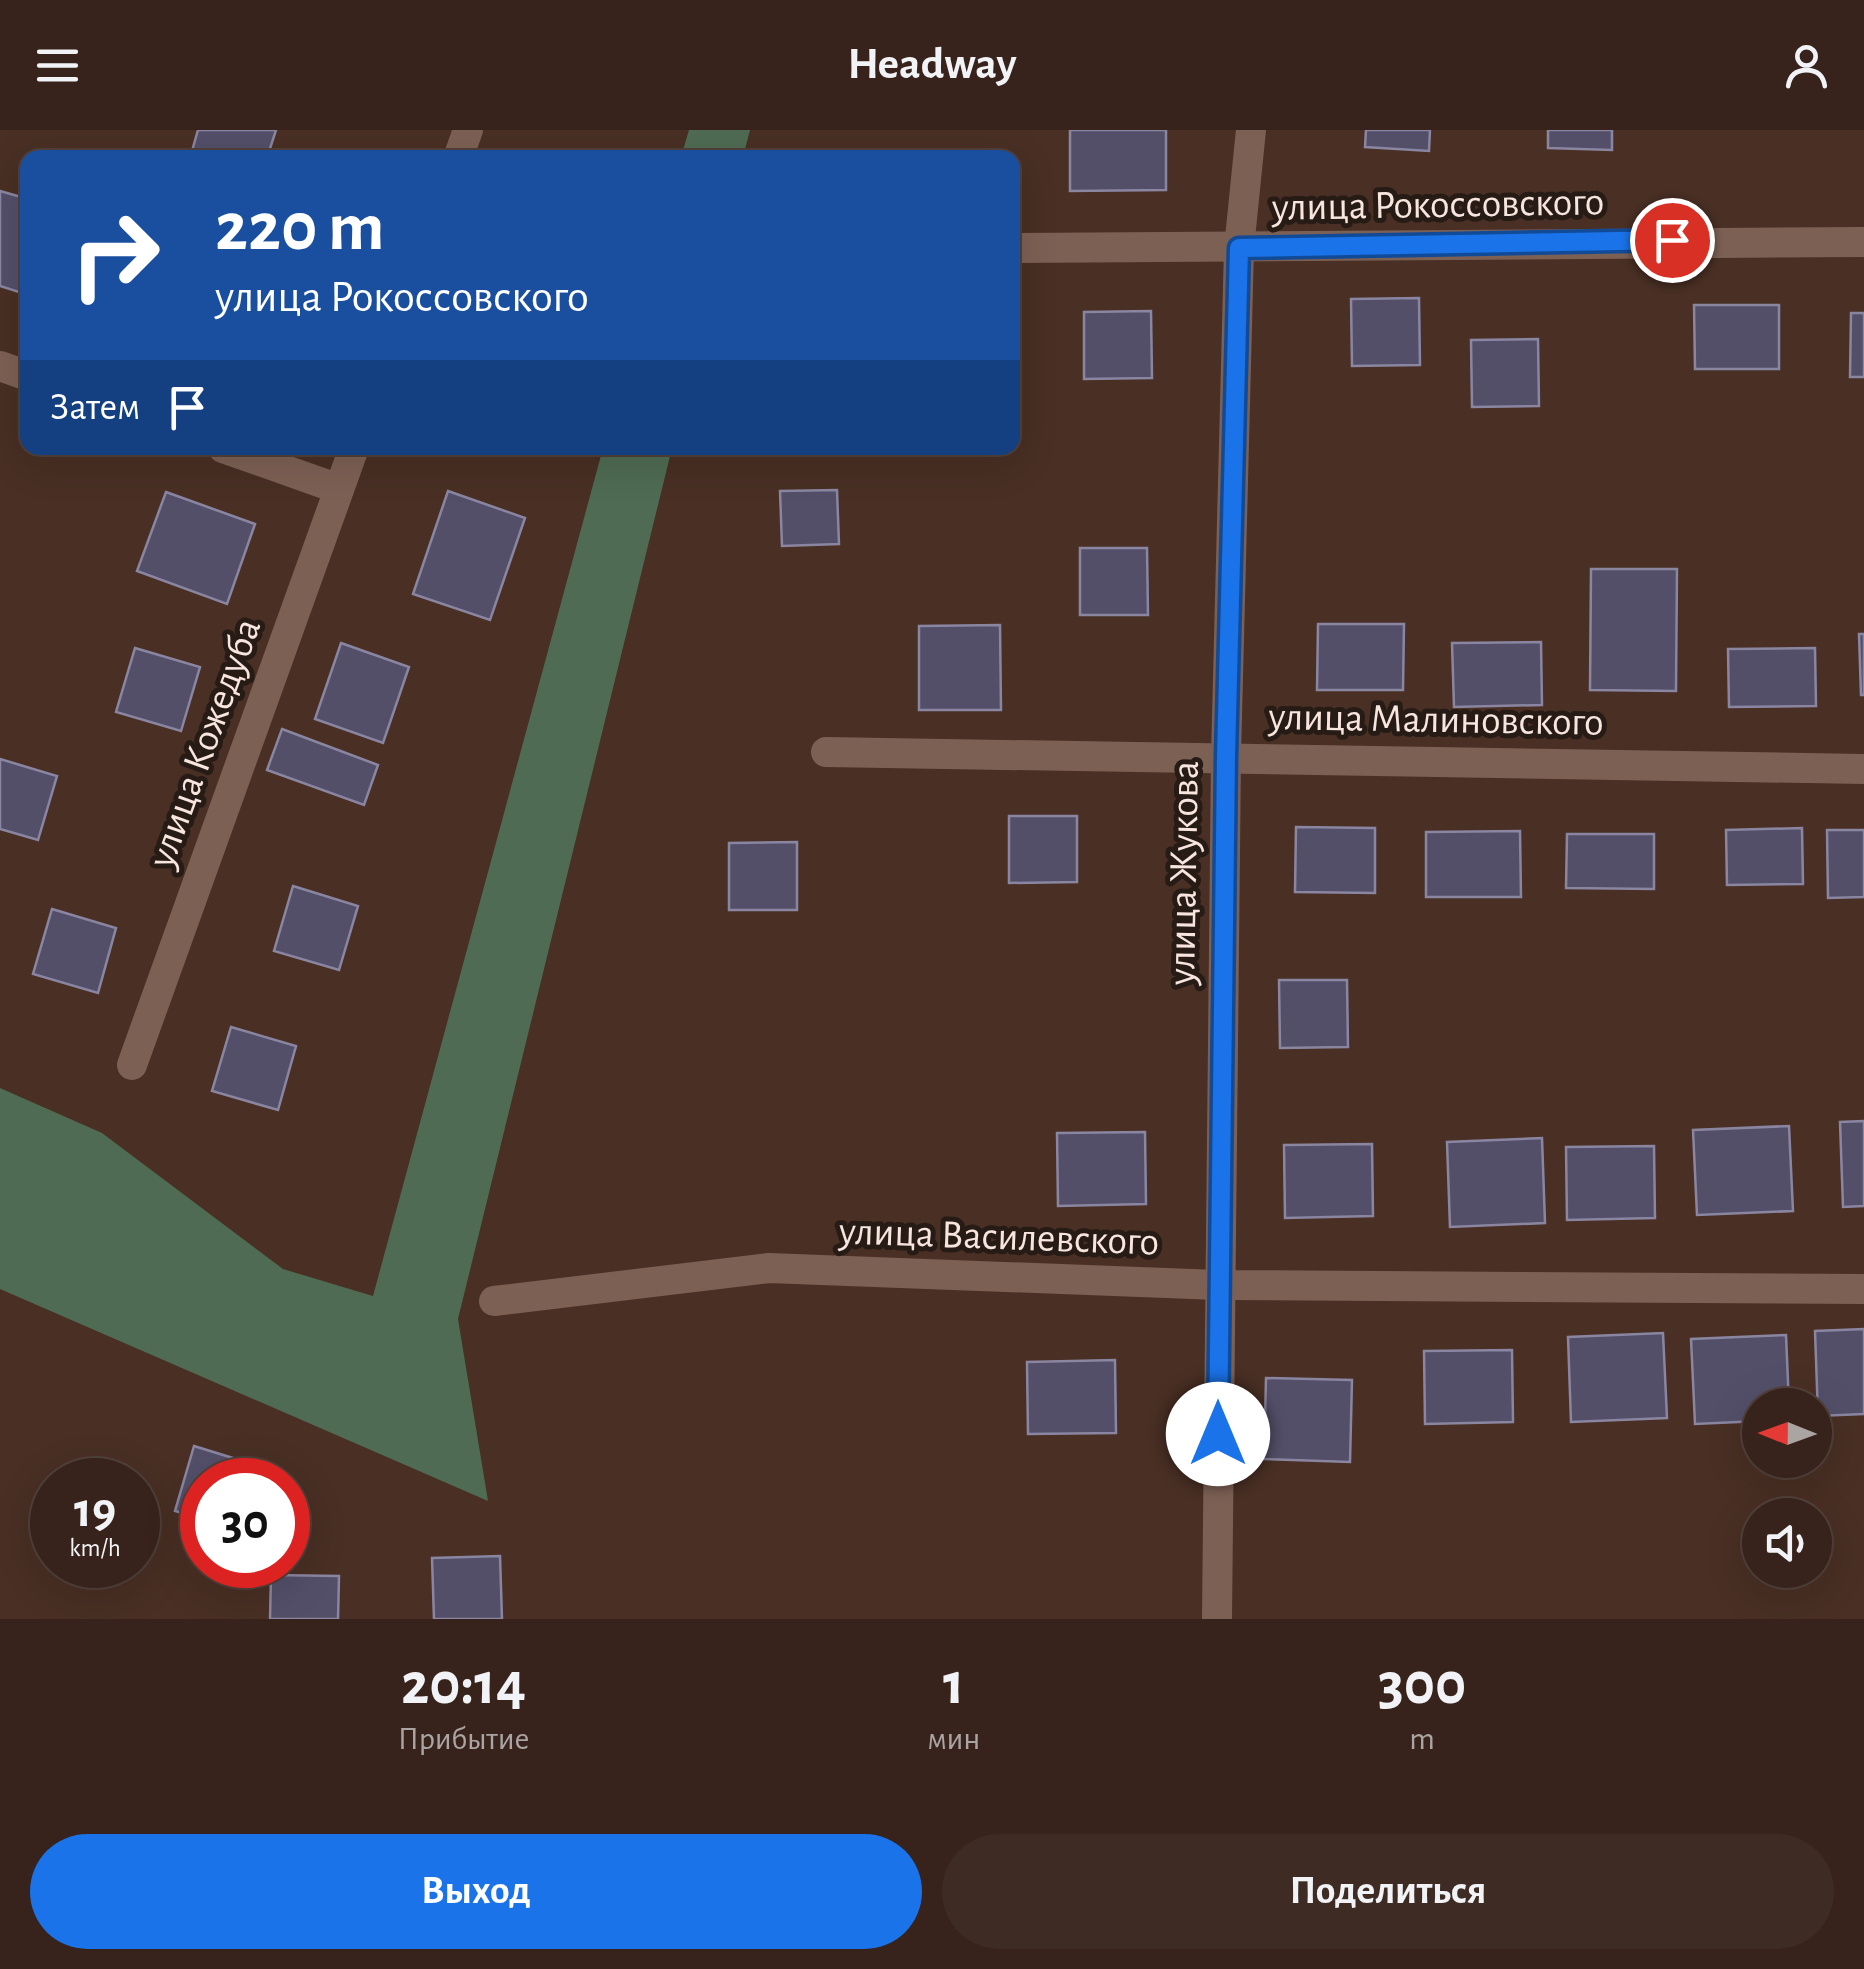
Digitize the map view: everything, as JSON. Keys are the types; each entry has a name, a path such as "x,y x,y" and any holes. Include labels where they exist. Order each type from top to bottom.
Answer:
{"street":[{"name":"улица Жукова","path":"1217,1619 1226,756 1239,248 1251,130"},
{"name":"улица Рокоссовского","path":"1020,248 1712,240 1864,242"},
{"path":"243,455 338,489"},
{"name":"улица Кожедуба","path":"132,1065 351,455"},
{"name":"улица Малиновского","path":"826,752 1864,768"},
{"name":"улица Василевского","path":"494,1302 770,1268 1218,1286 1864,1289"}],"green space":[{"path":"689,130 750,130 745,150 683,150"},
{"path":"601,455 670,455 458,1319 488,1501 0,1289 0,1088 102,1133 283,1269 373,1296"}],"building":[{"path":"198,130 276,130 270,150 192,150"},
{"path":"1070,130 1166,130 1166,190 1070,191"},
{"path":"1366,130 1430,130 1429,151 1365,147"},
{"path":"1548,130 1612,130 1612,150 1548,148"},
{"path":"0,191 20,197 20,292 0,286"},
{"path":"1419,298 1420,365 1352,366 1351,299"},
{"path":"1694,305 1779,305 1779,369 1695,369"},
{"path":"1151,311 1152,378 1084,379 1084,312"},
{"path":"1851,313 1864,313 1864,377 1850,377"},
{"path":"1538,339 1539,406 1472,407 1471,340"},
{"path":"837,490 839,544 782,546 780,491"},
{"path":"448,491 525,518 490,620 413,594"},
{"path":"166,492 255,524 227,604 137,571"},
{"path":"1080,548 1147,548 1148,615 1080,615"},
{"path":"1591,569 1677,569 1676,691 1590,690"},
{"path":"1318,624 1404,624 1403,690 1317,690"},
{"path":"1000,625 1001,710 919,710 919,626"},
{"path":"1859,634 1864,634 1864,695 1861,695"},
{"path":"1541,642 1542,705 1454,707 1452,643"},
{"path":"341,643 409,667 383,743 315,719"},
{"path":"135,648 200,667 181,731 116,712"},
{"path":"1815,648 1816,706 1729,707 1728,649"},
{"path":"282,729 378,765 364,805 267,770"},
{"path":"0,759 57,776 38,840 0,829"},
{"path":"1009,816 1077,816 1077,882 1009,883"},
{"path":"1296,827 1375,828 1375,893 1295,892"},
{"path":"1802,828 1803,884 1727,885 1726,830"},
{"path":"1827,830 1864,830 1864,897 1828,898"},
{"path":"1520,831 1521,897 1426,897 1426,832"},
{"path":"1567,834 1654,834 1654,889 1566,888"},
{"path":"797,842 797,910 729,910 729,843"},
{"path":"293,886 358,906 339,970 274,951"},
{"path":"52,909 116,928 98,993 33,974"},
{"path":"1279,980 1347,980 1348,1047 1280,1048"},
{"path":"231,1027 296,1046 278,1110 212,1091"},
{"path":"1864,1121 1864,1206 1843,1207 1840,1122"},
{"path":"1789,1126 1793,1211 1697,1215 1693,1130"},
{"path":"1145,1132 1146,1204 1058,1206 1057,1133"},
{"path":"1542,1138 1545,1223 1450,1227 1447,1142"},
{"path":"1372,1144 1373,1216 1285,1218 1284,1145"},
{"path":"1654,1146 1655,1218 1567,1220 1566,1147"},
{"path":"1864,1329 1864,1414 1832,1415 1832,1388 1817,1388 1815,1331"},
{"path":"1663,1333 1667,1418 1571,1422 1568,1337"},
{"path":"1786,1335 1788,1388 1742,1388 1742,1422 1695,1424 1691,1339"},
{"path":"1512,1350 1513,1422 1425,1424 1424,1351"},
{"path":"1115,1360 1116,1433 1028,1434 1027,1362"},
{"path":"1266,1378 1352,1380 1350,1462 1264,1459"},
{"path":"194,1446 233,1458 190,1458"},
{"path":"500,1556 502,1619 434,1619 432,1558"},
{"path":"310,1576 339,1576 338,1619 270,1619 271,1588 310,1588"}],"route":[{"path":"1218,1434 1226,756 1239,248 1672,240"}]}
